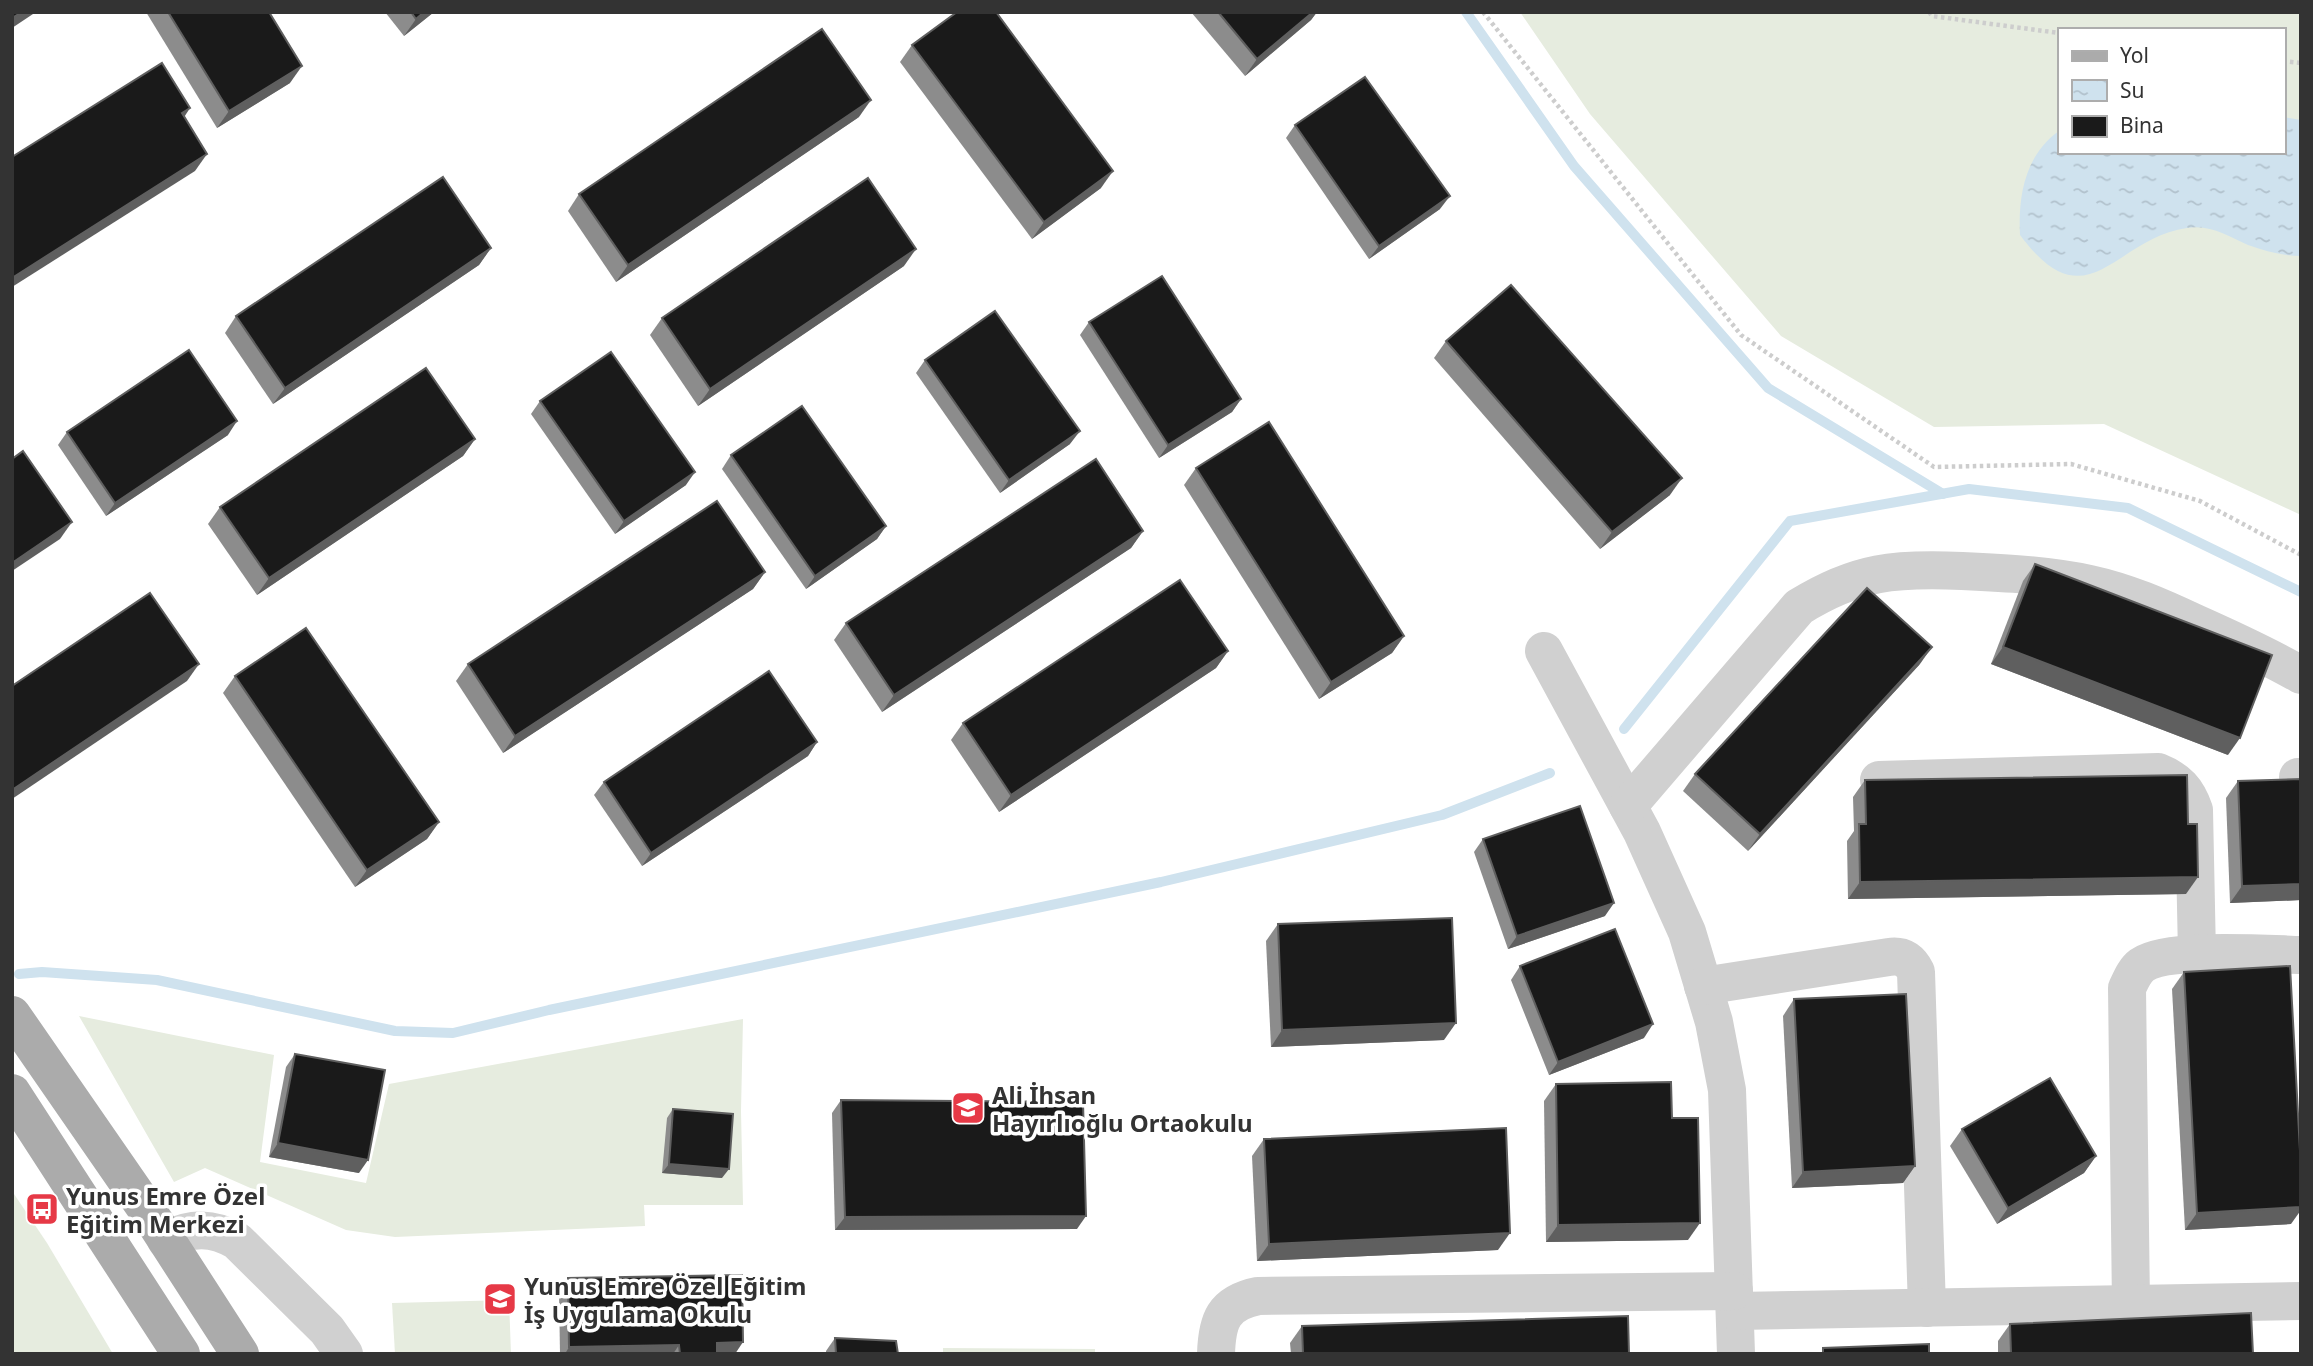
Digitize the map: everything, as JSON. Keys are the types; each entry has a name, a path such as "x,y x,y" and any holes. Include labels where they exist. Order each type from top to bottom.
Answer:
{"main road":[{"path":"12,1015 166,1240 240,1354"},
{"path":"12,1093 181,1354"}],"street":[{"path":"1629,806 1799,607 1834,588 1864,577 1897,570 2001,572 2092,584 2141,598 2261,652 2301,675"},
{"path":"1544,652 1642,832 1686,932 1714,1022 1727,1090 1736,1354"},
{"path":"1879,780 2158,772 2170,777 2180,784 2189,796 2194,810 2197,955"},
{"path":"2131,1305 2127,988 2133,975 2141,966 2153,960 2197,955 2301,955"},
{"path":"1703,986 1897,956 1911,962 1916,972 1927,1308"},
{"path":"166,1240 179,1233 204,1229 221,1232 237,1241 327,1330 344,1354"},
{"path":"1216,1354 1219,1324 1224,1313 1234,1304 1258,1296 1734,1301 1927,1308 2301,1301"}],"path":[{"path":"1482,12 1741,335 1934,467 2070,464 2200,500 2301,555"},
{"path":"1929,12 1932,16 2058,33"}],"shaded area":[{"path":"1520,12 2301,12 2301,515 2104,424 1934,427 1781,336 1590,114"},
{"path":"79,1016 274,1055 260,1162 366,1183 389,1084 743,1019 743,1205 644,1205 645,1226 395,1237 346,1230 205,1168 174,1182"},
{"path":"12,1191 47,1243 113,1354 12,1354"},
{"path":"509,1300 511,1354 395,1354 392,1303"},
{"path":"943,1348 1095,1349 1095,1354 943,1354"}],"water":[{"path":"2285,117 2301,120 2301,256 2267,251 2219,232 2195,227 2162,235 2102,269 2083,275 2065,274 2044,261 2020,235 2020,206 2026,177 2038,152 2058,132 2058,154 2285,154"}],"building":[{"path":"168,12 269,12 302,66 229,111"},
{"path":"411,12 424,12 416,19"},
{"path":"957,12 996,12 1113,171 1044,222 912,45"},
{"path":"1218,12 1313,12 1257,59"},
{"path":"822,29 871,100 628,265 579,194"},
{"path":"162,63 190,108 182,113 207,154 12,278 12,157"},
{"path":"1365,77 1450,196 1379,246 1295,125"},
{"path":"443,177 491,248 285,388 236,316"},
{"path":"868,178 916,249 710,389 662,318"},
{"path":"1162,276 1241,399 1168,445 1089,322"},
{"path":"1511,285 1682,478 1612,532 1446,341"},
{"path":"995,311 1080,431 1009,480 925,360"},
{"path":"189,350 237,421 115,503 67,432"},
{"path":"611,352 695,472 624,521 540,401"},
{"path":"426,368 475,439 269,578 220,507"},
{"path":"802,406 886,526 815,576 731,455"},
{"path":"1269,422 1404,636 1331,682 1196,468"},
{"path":"23,451 72,522 12,563 12,459"},
{"path":"1096,459 1143,531 894,695 846,623"},
{"path":"717,501 765,572 515,736 468,664"},
{"path":"2035,564 2272,655 2240,738 2003,647"},
{"path":"1180,580 1228,651 1011,795 963,723"},
{"path":"1867,588 1932,647 1760,834 1695,774"},
{"path":"150,593 199,664 12,790 12,686"},
{"path":"306,628 439,822 367,870 235,676"},
{"path":"769,671 817,742 651,853 604,782"},
{"path":"2187,775 2188,824 2197,824 2198,877 1860,882 1859,824 1866,824 1865,780"},
{"path":"2301,779 2301,884 2242,886 2238,781"},
{"path":"1580,806 1614,903 1517,936 1483,839"},
{"path":"1452,918 1456,1023 1282,1030 1278,924"},
{"path":"1615,929 1653,1024 1558,1062 1520,966"},
{"path":"2290,966 2301,1207 2197,1213 2184,972"},
{"path":"1906,994 1915,1166 1803,1172 1794,999"},
{"path":"295,1054 385,1070 368,1160 278,1143"},
{"path":"2050,1078 2096,1156 2008,1208 1962,1129"},
{"path":"1671,1082 1672,1118 1698,1118 1700,1223 1558,1225 1556,1084"},
{"path":"841,1100 1083,1102 1086,1216 845,1217"},
{"path":"673,1109 733,1114 729,1169 669,1164"},
{"path":"1506,1128 1510,1233 1269,1244 1264,1139"},
{"path":"742,1275 743,1342 717,1343 717,1354 680,1354 679,1345 569,1347 568,1278"},
{"path":"2251,1313 2253,1354 2011,1354 2010,1324"},
{"path":"1628,1316 1629,1354 1303,1354 1302,1326"},
{"path":"835,1338 896,1341 898,1354 836,1354"},
{"path":"1929,1344 1929,1354 1823,1354 1823,1348"}],"waterway":[{"path":"1466,12 1574,166 1768,388 1943,494"},
{"path":"1624,729 1790,521 1969,489 2128,508 2301,592"},
{"path":"19,974 42,972 157,980 395,1031 453,1033 549,1010 1161,882 1442,815 1550,773"}],"place":[{"name":"Ali İhsan Hayırlıoğlu Ortaokulu","path":"968,1108"},
{"name":"Yunus Emre Özel Eğitim Merkezi","path":"42,1209"},
{"name":"Yunus Emre Özel Eğitim İş Uygulama Okulu","path":"500,1299"}]}
